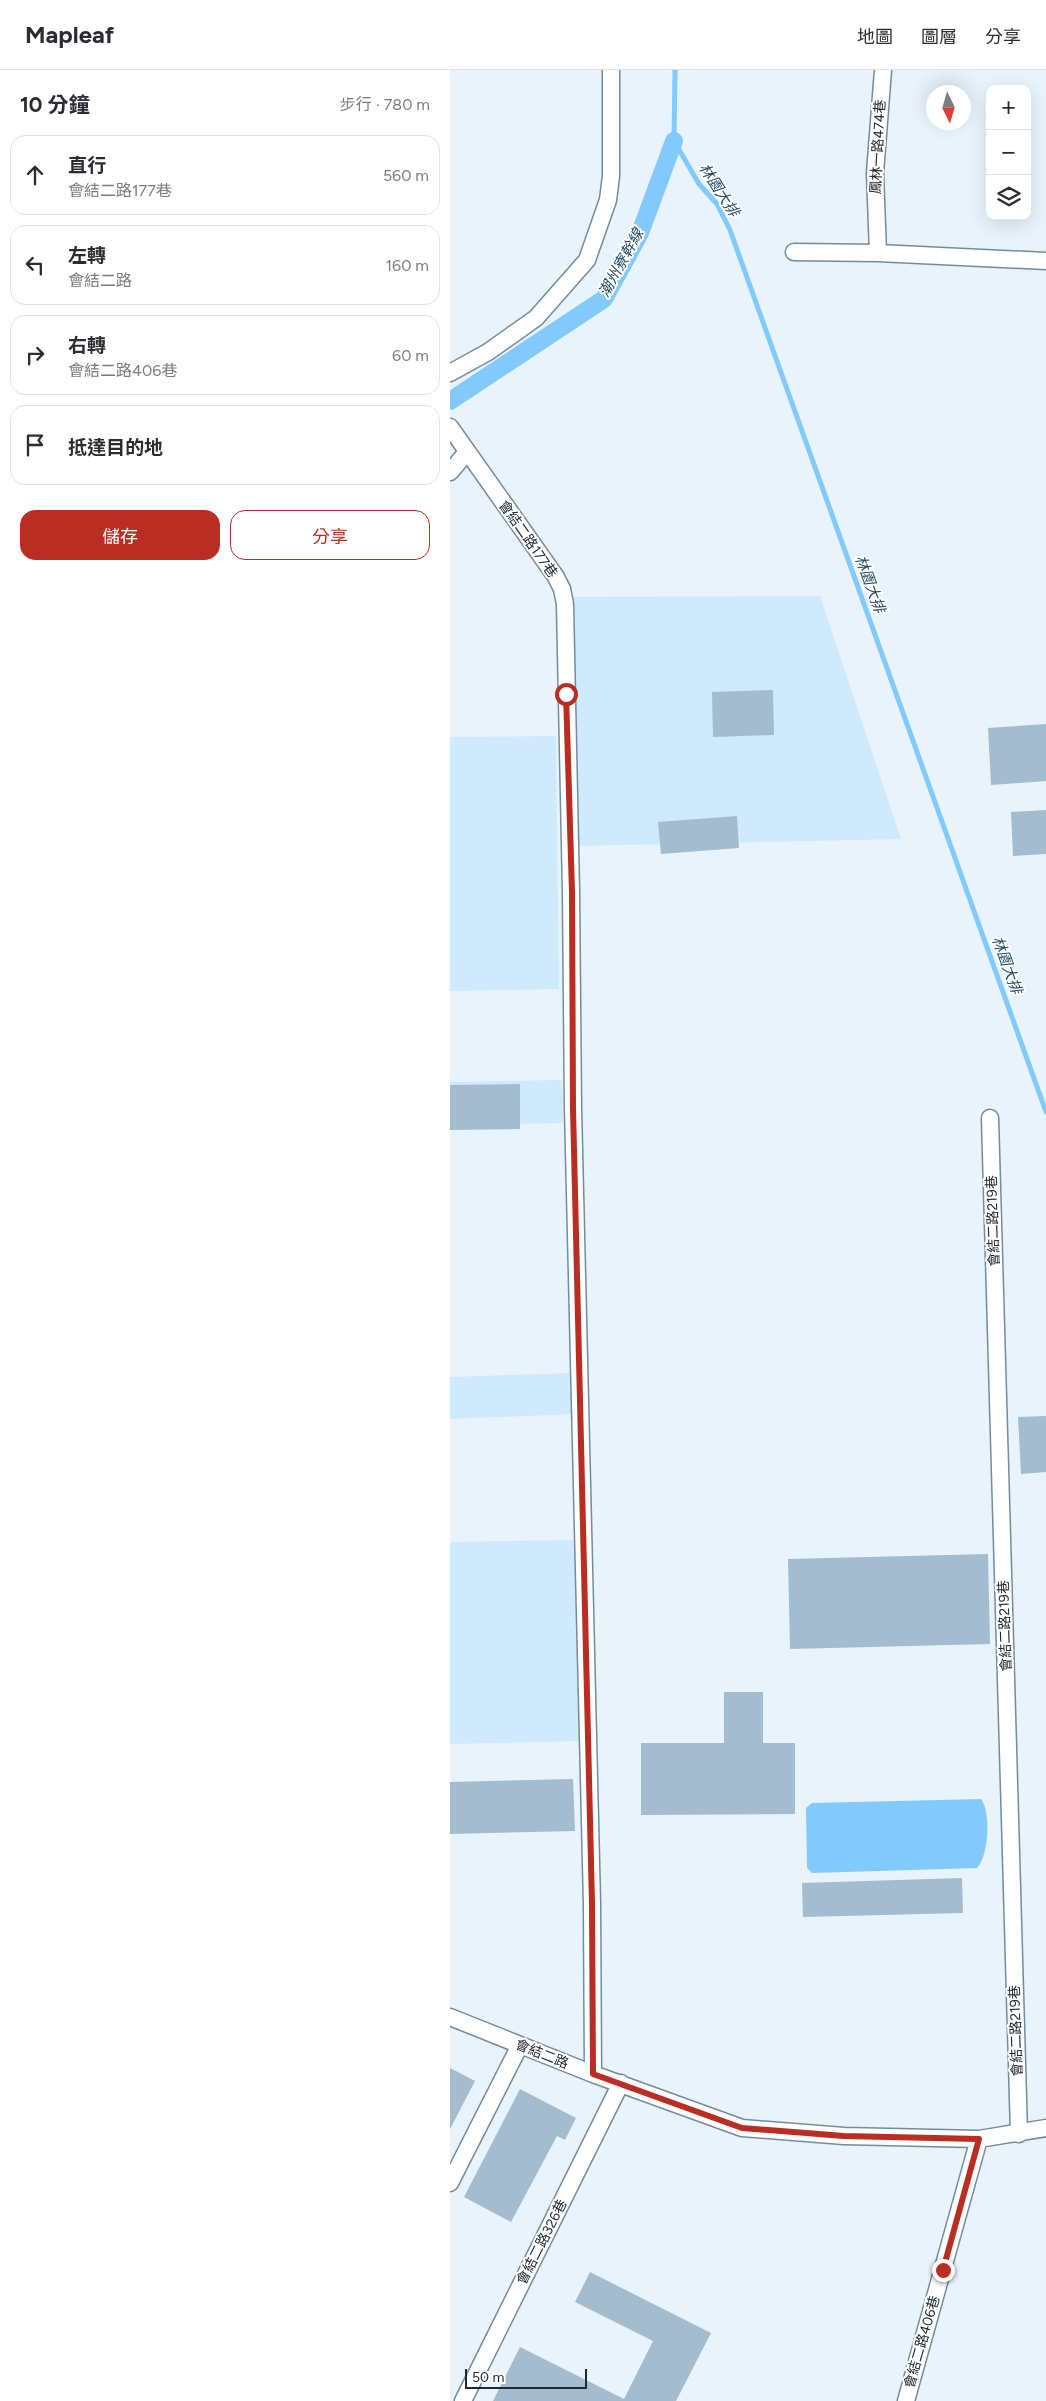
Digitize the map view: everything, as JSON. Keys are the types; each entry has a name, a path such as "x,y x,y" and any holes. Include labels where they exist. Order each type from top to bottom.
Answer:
{"street":[{"path":"450,373 488,352 536,318 587,260 608,200 611,176 612,70"},
{"name":"鳳林一路474巷","path":"878,253 875,173 883,70"},
{"path":"794,252 878,253 1046,261"},
{"name":"會結二路177巷","path":"450,427 556,577 562,589 565,604 572,892 573,1108 592,1904 593,2074"},
{"path":"450,472 467,452"},
{"name":"會結二路219巷","path":"990,1118 1019,2134"},
{"name":"會結二路","path":"450,2018 593,2074 742,2128 844,2136 979,2139 1019,2134 1046,2128"},
{"path":"450,2183 520,2045"},
{"name":"會結二路326巷","path":"463,2401 621,2083"},
{"name":"會結二路406巷","path":"906,2401 979,2139"}],"shaded area":[{"path":"820,596 901,839 576,846 573,597"},
{"path":"556,736 559,989 450,991 450,737"},
{"path":"562,1080 563,1123 450,1125 450,1082"},
{"path":"571,1373 573,1414 450,1419 450,1377"},
{"path":"577,1540 581,1741 450,1744 450,1542"}],"water":[{"path":"981,1799 986,1813 987,1834 984,1854 977,1868 812,1873 807,1868 806,1808 812,1803"}],"building":[{"path":"773,690 774,735 713,737 712,692"},
{"path":"1046,724 1046,781 991,785 988,728"},
{"path":"1046,810 1046,854 1013,856 1011,812"},
{"path":"737,816 739,848 661,854 658,822"},
{"path":"520,1084 520,1129 450,1130 450,1085"},
{"path":"1046,1416 1046,1472 1021,1474 1018,1417"},
{"path":"988,1554 990,1644 790,1649 788,1559"},
{"path":"724,1692 763,1692 763,1743 795,1743 795,1814 641,1815 641,1743 724,1743"},
{"path":"573,1779 575,1831 450,1834 450,1782"},
{"path":"962,1878 963,1913 803,1917 802,1883"},
{"path":"450,2068 475,2081 450,2129"},
{"path":"520,2089 576,2118 565,2140 557,2136 511,2222 464,2197"},
{"path":"590,2272 711,2333 676,2401 493,2401 520,2347 624,2399 653,2341 575,2302"}],"waterway":[{"name":"林園大排","path":"675,70 674,141 699,184 717,204 730,230 1046,1112"},
{"name":"潮州寮幹線","path":"450,401 604,299 640,233 674,141"}],"route":[{"path":"566,694 572,892 573,1108 592,1904 593,2074 742,2128 844,2136 979,2139 943,2270"}]}
